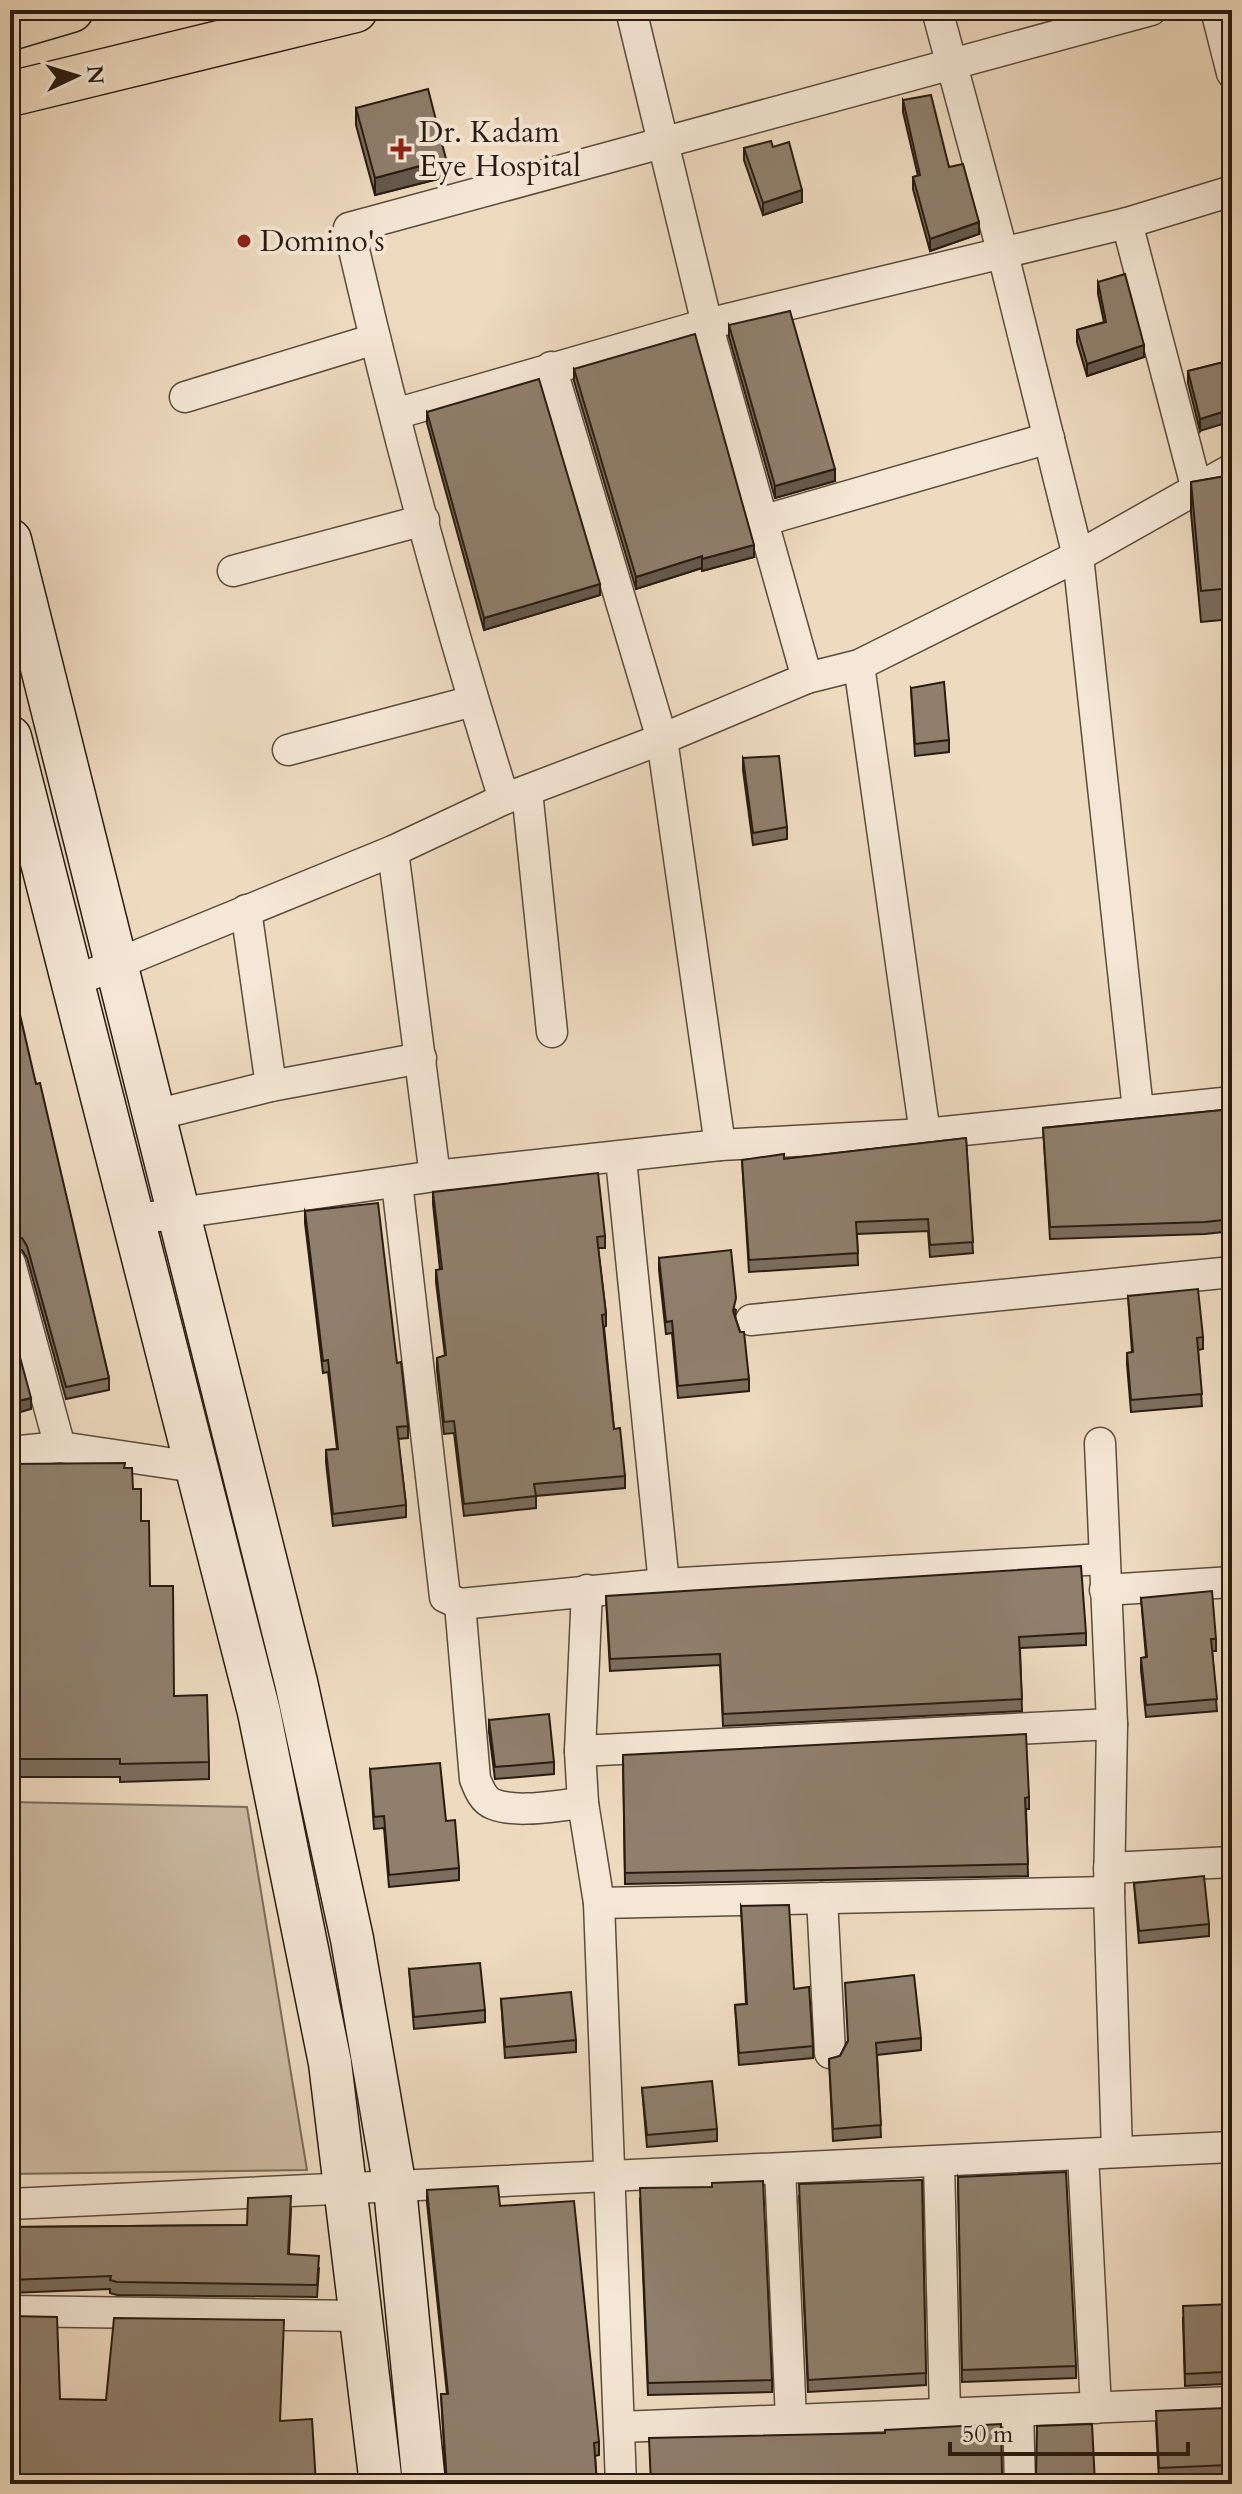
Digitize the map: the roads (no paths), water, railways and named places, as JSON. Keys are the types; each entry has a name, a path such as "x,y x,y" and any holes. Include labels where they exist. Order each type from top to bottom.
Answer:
{"highway":[{"path":"10,28 71,10"},
{"path":"10,94 355,10"}],"street":[{"path":"631,10 707,324 765,520 807,678"},
{"path":"937,10 1003,254 1078,556 1138,1110"},
{"path":"552,1032 516,795 473,701 375,339 349,228 1151,10"},
{"path":"1216,10 1232,73"},
{"path":"395,414 707,324 1127,223 1232,191"},
{"path":"1127,223 1196,486"},
{"path":"185,397 375,339"},
{"path":"551,367 662,739 720,1145"},
{"path":"765,520 1049,438"},
{"path":"70,983 393,851 516,795 662,739 807,678 859,665 1078,556 1196,486 1232,469"},
{"path":"233,571 424,520"},
{"path":"10,540 296,1682 352,1939 395,2188 424,2484"},
{"path":"859,665 925,1134"},
{"path":"288,750 473,701"},
{"path":"10,737 70,983 259,1712 330,2063 381,2484"},
{"path":"393,851 435,1176"},
{"path":"246,910 271,1086"},
{"path":"155,1115 271,1086 421,1058"},
{"path":"131,1220 435,1176 621,1159 720,1145 925,1134 1232,1102"},
{"path":"621,1159 664,1584"},
{"path":"397,1183 445,1597 460,1604 664,1584 1103,1559"},
{"path":"10,1263 60,1447"},
{"path":"751,1320 1232,1272"},
{"path":"1100,1443 1112,1724 1109,1880 1117,2152"},
{"path":"10,1452 60,1447 195,1467"},
{"path":"1105,1590 1232,1582"},
{"path":"587,1590 580,1751 583,1803 599,1903 607,2178 621,2484"},
{"path":"460,1604 475,1779 482,1795 492,1804 511,1807 583,1803"},
{"path":"580,1751 1112,1724"},
{"path":"599,1903 822,1898 1109,1880 1232,1862"},
{"path":"822,1898 830,2053"},
{"path":"10,2204 345,2191 1232,2147"},
{"path":"1083,2155 1096,2408"},
{"path":"939,2162 945,2414"},
{"path":"780,2169 791,2419"},
{"path":"10,2311 359,2316"},
{"path":"620,2427 1232,2402"},
{"path":"1018,2411 1020,2484"}],"place":[{"name":"Dr. Kadam Eye Hospital","path":"401,149"},
{"name":"Domino's","path":"244,241"}]}
